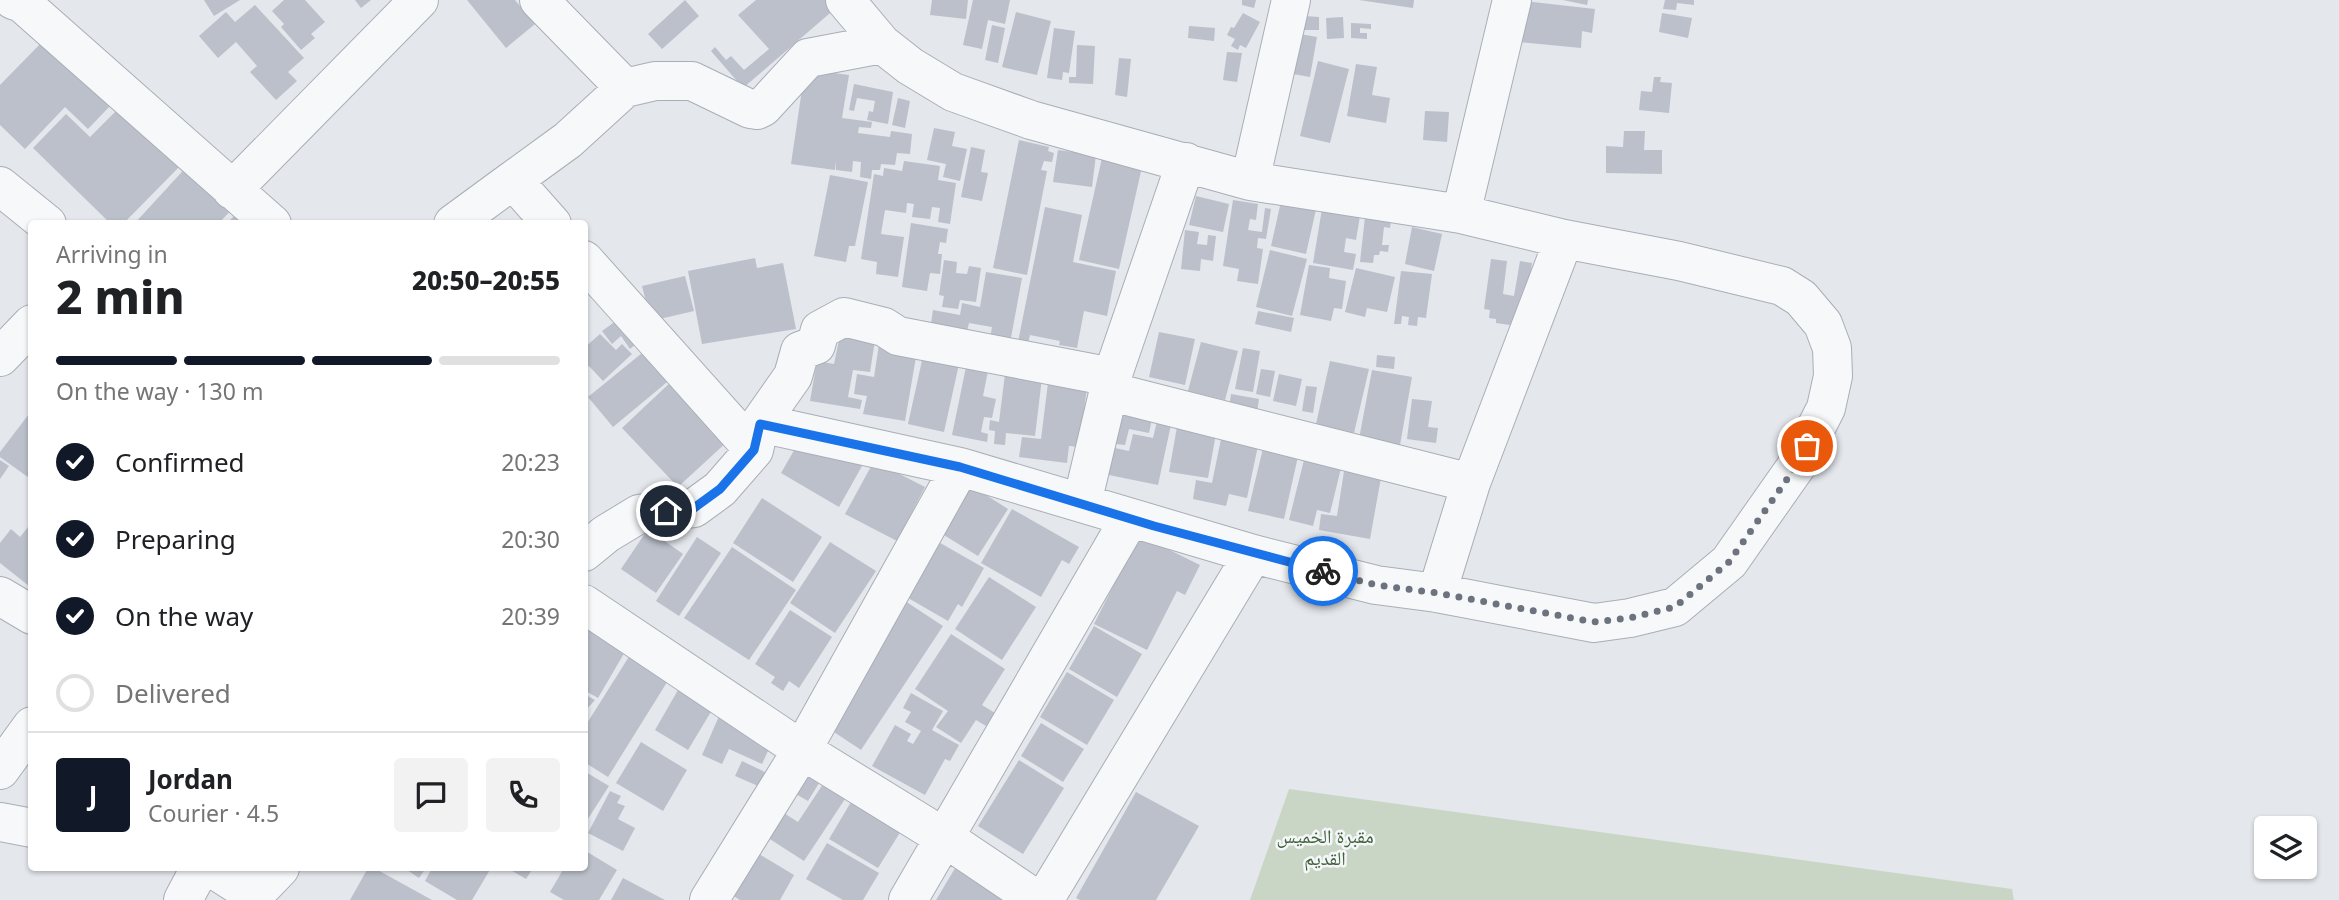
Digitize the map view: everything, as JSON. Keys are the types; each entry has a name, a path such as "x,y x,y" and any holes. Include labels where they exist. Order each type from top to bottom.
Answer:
{"street":[{"path":"232,190 419,0"},
{"path":"539,0 625,88"},
{"path":"588,264 757,437 960,467 1253,554 1376,585 1437,593 1594,622 1630,618 1675,607 1729,562 1797,465 1826,408 1833,376 1832,348 1823,324 1801,298 1782,286 1461,214 1250,181 1031,120 953,92 910,66 882,44 845,0"},
{"path":"1250,181 1291,0"},
{"path":"1461,214 1512,0"},
{"path":"15,6 267,220"},
{"path":"458,220 568,140 625,88 654,81 692,81 757,110 763,107 808,58 882,44"},
{"path":"1082,503 1110,384 1186,162"},
{"path":"513,180 548,220"},
{"path":"0,186 42,220"},
{"path":"1437,593 1471,482 1564,239"},
{"path":"592,533 639,514 694,508 720,489 757,437 793,376 800,351 816,345 820,330 844,317 884,327 898,336 1110,384 1471,482"},
{"path":"709,900 802,750 960,467"},
{"path":"908,900 1130,518"},
{"path":"1044,900 1253,554"},
{"path":"0,596 28,613"},
{"path":"588,607 802,750 945,838 1037,900"},
{"path":"0,770 28,732"},
{"path":"0,822 28,827"},
{"path":"183,900 198,871"},
{"path":"217,871 257,897 278,871"}],"green space":[{"name":"مقبرة الخميس القديم","path":"1289,789 2012,889 2014,900 1250,900"}],"building":[{"path":"204,0 240,0 214,16"},
{"path":"284,0 305,0 325,22 311,34 315,38 301,50 281,27 284,24 272,11"},
{"path":"355,0 371,0 361,8"},
{"path":"467,0 515,0 535,24 506,48"},
{"path":"685,0 699,16 662,49 648,34"},
{"path":"756,0 831,0 837,7 743,88 711,51 715,47 726,60 731,56 744,70 769,49 738,15"},
{"path":"932,0 968,0 966,19 930,15"},
{"path":"973,0 1010,0 1005,24 988,20 982,49 963,45"},
{"path":"1242,0 1256,0 1254,8 1242,5"},
{"path":"1359,0 1414,0 1413,8"},
{"path":"1563,0 1588,0 1587,5"},
{"path":"1665,0 1694,0 1694,5 1677,3 1676,10 1663,9"},
{"path":"1524,1 1595,9 1592,33 1582,31 1581,48 1519,42"},
{"path":"255,5 304,58 288,72 297,81 276,100 250,72 257,66 236,42 218,58 199,36 226,12 235,22"},
{"path":"1016,12 1051,21 1037,75 1002,67"},
{"path":"1243,13 1260,22 1246,48 1240,45 1238,50 1231,46 1235,39 1227,35"},
{"path":"1662,13 1692,18 1688,38 1659,32"},
{"path":"1304,16 1319,17 1319,30 1303,30"},
{"path":"1343,17 1344,38 1327,39 1326,18"},
{"path":"1351,23 1371,24 1371,29 1360,28 1360,33 1367,33 1367,39 1351,38"},
{"path":"992,25 1005,28 998,63 985,60"},
{"path":"1189,26 1215,28 1214,41 1188,38"},
{"path":"1054,28 1075,31 1069,73 1063,72 1062,80 1047,78"},
{"path":"1300,34 1317,37 1310,77 1287,73"},
{"path":"43,41 110,106 88,129 65,107 25,149 0,125 0,85"},
{"path":"1077,45 1095,46 1093,84 1069,83 1069,77 1076,77"},
{"path":"1227,52 1242,53 1237,82 1223,80"},
{"path":"1119,58 1131,59 1127,97 1115,95"},
{"path":"1318,61 1349,69 1330,143 1300,136"},
{"path":"1356,64 1377,67 1372,95 1390,98 1386,123 1347,116"},
{"path":"805,69 849,75 842,118 872,122 871,128 859,127 858,133 890,137 891,131 912,134 910,154 897,153 895,165 881,164 880,170 872,170 871,179 860,177 861,162 853,161 852,172 836,170 836,161 835,170 791,164"},
{"path":"1654,77 1661,77 1660,82 1672,83 1669,113 1639,110 1641,91 1652,92"},
{"path":"854,84 893,92 888,124 867,120 869,111 873,112 875,101 857,98 854,111 849,110"},
{"path":"898,98 910,101 905,128 892,125"},
{"path":"121,106 181,165 127,220 107,220 33,148 66,114 90,137"},
{"path":"1425,111 1449,112 1447,142 1423,140"},
{"path":"934,128 955,132 952,146 967,149 960,181 943,177 946,164 927,160"},
{"path":"1624,131 1645,131 1644,150 1662,150 1662,174 1606,173 1606,146 1623,147"},
{"path":"1019,140 1049,147 1048,151 1054,153 1052,162 1044,161 1041,170 1047,171 1027,275 993,268"},
{"path":"971,147 985,150 981,172 988,173 982,201 961,197"},
{"path":"1058,150 1096,155 1092,187 1053,182"},
{"path":"1102,158 1142,167 1119,269 1079,260"},
{"path":"904,161 940,166 938,180 956,183 950,224 938,222 940,208 932,207 930,219 912,217 914,204 907,203 906,213 885,210 881,234 904,237 898,277 876,274 877,262 861,259 874,174 883,176 884,168 902,171"},
{"path":"191,162 237,204 222,220 138,220"},
{"path":"830,175 868,182 855,246 849,246 846,262 814,256"},
{"path":"1196,196 1229,204 1223,232 1189,225"},
{"path":"1282,197 1317,205 1306,254 1271,246"},
{"path":"1233,200 1258,204 1256,220 1250,219 1248,230 1262,232 1265,208 1271,209 1266,239 1258,238 1257,248 1263,249 1258,284 1237,281 1239,269 1223,266"},
{"path":"1045,207 1082,215 1073,262 1116,271 1107,316 1084,311 1077,348 1059,345 1060,341 1030,335 1028,344 1018,342"},
{"path":"242,208 255,220 230,220"},
{"path":"1322,209 1360,216 1356,240 1346,238 1344,252 1356,254 1353,270 1313,263"},
{"path":"1365,217 1391,220 1390,228 1384,227 1382,245 1389,245 1388,252 1380,251 1379,255 1374,255 1373,263 1360,262"},
{"path":"911,223 948,229 946,243 940,242 940,274 930,273 927,291 902,287"},
{"path":"1412,227 1442,234 1434,271 1405,264"},
{"path":"1185,230 1199,232 1197,244 1207,245 1208,235 1216,236 1213,261 1201,259 1200,271 1181,269"},
{"path":"1270,250 1307,259 1292,316 1256,307"},
{"path":"755,258 757,268 783,263 796,329 702,344 688,271"},
{"path":"1491,259 1507,261 1503,294 1514,296 1520,261 1532,263 1521,335 1508,333 1510,325 1496,323 1496,319 1489,318 1490,310 1484,309"},
{"path":"944,260 957,262 956,273 967,274 969,266 981,268 976,302 960,300 958,309 942,307 944,296 939,295"},
{"path":"1309,265 1330,268 1329,278 1346,281 1342,309 1334,308 1331,321 1300,315"},
{"path":"1356,268 1395,277 1387,312 1367,308 1365,317 1345,312"},
{"path":"1401,271 1432,274 1426,318 1418,317 1417,326 1408,325 1409,317 1402,316 1401,324 1394,324"},
{"path":"986,272 1022,278 1010,343 990,339 992,327 969,323 966,336 930,330 933,310 960,315 962,303 980,307"},
{"path":"685,276 694,311 651,321 642,286"},
{"path":"1258,311 1294,318 1291,332 1255,324"},
{"path":"620,318 638,342 630,349 621,336 612,344 602,331"},
{"path":"1159,332 1195,339 1185,385 1149,377"},
{"path":"600,334 616,350 622,344 632,354 603,381 588,367 588,344"},
{"path":"840,335 875,340 870,372 853,370 848,397 862,400 860,409 810,401 817,361 834,364"},
{"path":"1201,342 1238,351 1225,400 1188,391"},
{"path":"879,344 917,351 905,421 863,414 867,396 854,394 857,374 874,377"},
{"path":"1243,348 1260,351 1253,392 1235,389"},
{"path":"647,349 672,378 613,427 588,397"},
{"path":"1377,355 1395,357 1394,369 1376,367"},
{"path":"923,356 959,364 944,432 908,424"},
{"path":"1330,361 1369,369 1354,433 1316,424"},
{"path":"966,367 988,371 983,396 996,399 992,418 984,417 981,432 988,434 987,442 952,435"},
{"path":"1261,369 1275,371 1270,397 1256,394"},
{"path":"1372,370 1412,377 1400,445 1359,439"},
{"path":"1005,374 1042,378 1035,436 1006,433 1005,445 994,444 995,431 989,430 990,420 999,422"},
{"path":"1279,374 1302,379 1296,406 1273,401"},
{"path":"673,380 729,440 678,487 622,428"},
{"path":"1048,383 1087,388 1079,447 1069,446 1067,463 1019,457 1022,437 1041,439"},
{"path":"1306,386 1317,387 1313,413 1302,411"},
{"path":"1231,394 1259,399 1257,412 1229,408"},
{"path":"1412,399 1432,401 1428,427 1438,428 1436,443 1407,439"},
{"path":"1121,413 1152,419 1149,433 1129,429 1125,445 1115,444"},
{"path":"28,415 28,477 0,457 0,452"},
{"path":"1158,417 1172,420 1158,485 1104,474 1110,447 1129,451 1133,434 1153,438"},
{"path":"1178,421 1217,428 1208,478 1169,472"},
{"path":"804,433 862,466 839,507 781,473"},
{"path":"1222,434 1259,441 1247,498 1229,494 1226,506 1193,499 1196,480 1212,483"},
{"path":"1264,444 1299,452 1284,519 1248,511"},
{"path":"1305,456 1342,464 1330,513 1317,510 1313,526 1289,520"},
{"path":"0,460 9,466 0,479"},
{"path":"874,461 925,487 897,541 845,514"},
{"path":"1345,465 1382,472 1370,539 1319,530 1321,514 1337,516"},
{"path":"964,481 1008,509 978,556 934,529"},
{"path":"762,498 822,537 793,582 733,543"},
{"path":"1012,509 1079,547 1069,564 1062,560 1041,597 981,563"},
{"path":"28,527 28,585 0,563 0,543 11,529 20,537"},
{"path":"648,529 683,554 656,593 621,569"},
{"path":"1139,535 1200,565 1185,595 1177,591 1147,650 1094,624"},
{"path":"928,536 984,568 962,607 958,604 948,621 896,591"},
{"path":"697,537 721,553 679,616 656,601"},
{"path":"830,542 876,571 835,633 790,603"},
{"path":"732,547 796,590 749,660 684,618"},
{"path":"989,577 1036,607 1002,660 955,629"},
{"path":"902,599 943,626 861,750 819,722"},
{"path":"790,610 832,637 799,688 789,681 783,691 771,683 775,677 755,664"},
{"path":"1094,626 1142,654 1117,697 1069,669"},
{"path":"588,627 626,650 598,698 588,692"},
{"path":"951,634 1005,669 982,705 995,713 986,726 976,720 961,743 936,727 948,711 915,689"},
{"path":"630,655 669,679 608,777 588,764 588,722"},
{"path":"1067,672 1114,700 1087,745 1040,717"},
{"path":"678,690 712,710 688,750 655,730"},
{"path":"911,693 943,711 932,730 959,745 950,761 945,759 925,795 872,766 895,725 911,734 907,741 913,744 921,731 905,722 911,712 903,708"},
{"path":"588,696 595,700 588,708"},
{"path":"720,714 774,738 762,764 729,749 722,764 702,755"},
{"path":"1041,723 1084,749 1063,782 1021,756"},
{"path":"641,742 687,770 663,811 616,783"},
{"path":"1019,760 1064,788 1023,854 978,826"},
{"path":"742,761 771,775 765,789 735,776"},
{"path":"802,763 824,775 808,801 787,789"},
{"path":"588,773 609,786 588,819"},
{"path":"827,778 849,793 804,861 759,832 776,808 798,822"},
{"path":"610,791 621,796 617,803 625,806 618,819 635,828 623,851 588,833"},
{"path":"1136,792 1199,826 1156,900 1076,898"},
{"path":"854,797 904,826 878,868 829,839"},
{"path":"827,843 879,873 863,900 843,900 806,879"},
{"path":"749,848 794,875 780,900 740,900 724,890"},
{"path":"588,852 617,870 599,900 564,900 550,892 562,871 588,871"},
{"path":"960,860 1006,900 936,900"},
{"path":"366,871 379,871 432,900 350,900"},
{"path":"408,871 424,871 419,878"},
{"path":"430,871 489,871 472,900 457,900 425,881"},
{"path":"512,871 531,871 526,879"},
{"path":"623,878 665,900 611,900"}],"way so far":[{"path":"1323,571 1376,585 1437,593 1594,622 1630,618 1675,607 1729,562 1797,465 1807,446"}],"route":[{"path":"666,511 694,508 720,489 754,450 760,424 960,467 1154,526 1323,571"}]}
